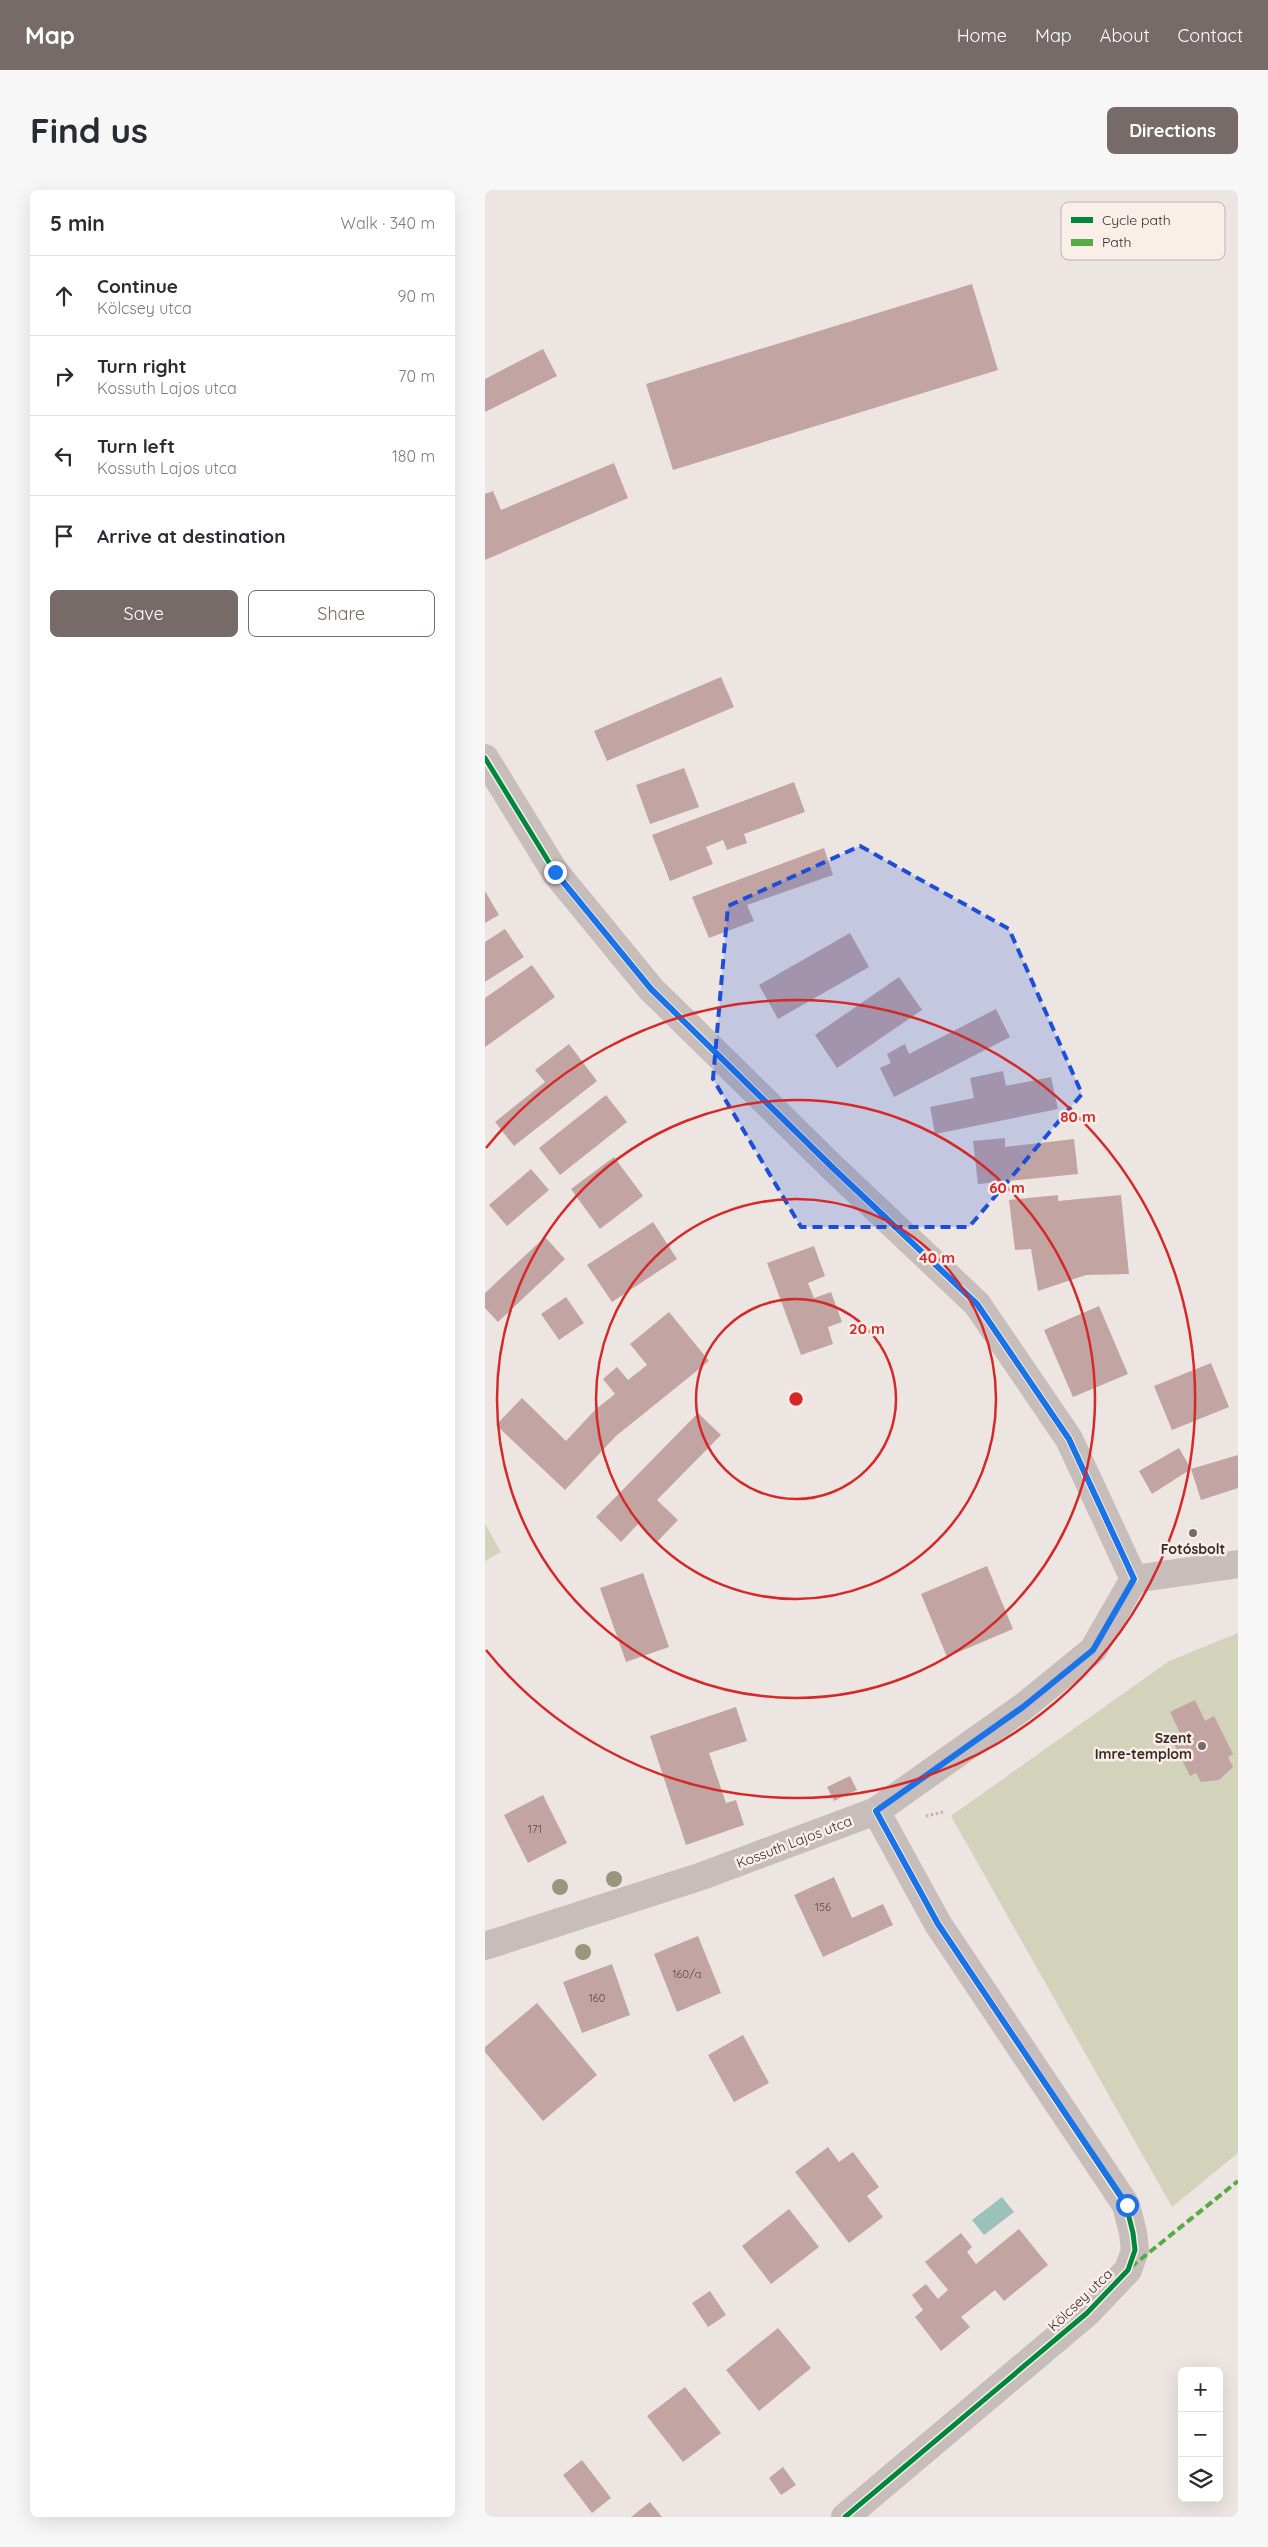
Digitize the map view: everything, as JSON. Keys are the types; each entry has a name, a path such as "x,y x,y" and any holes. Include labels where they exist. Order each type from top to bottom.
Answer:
{"street":[{"path":"485,758 555,872 651,989 833,1168 977,1304 1069,1439 1134,1579 1238,1564"},
{"name":"Kossuth Lajos utca","path":"485,1946 702,1876 876,1811 1023,1707 1093,1650 1134,1579"},
{"name":"Kölcsey utca","path":"845,2517 1087,2313 1128,2270 1135,2250 1127,2205 938,1924 876,1811"}],"highlighted area":[{"path":"860,846 1009,929 1082,1094 969,1227 801,1227 713,1079 728,906"}],"green space":[{"path":"485,1524 501,1552 485,1561"},
{"path":"1238,1633 1238,2153 1172,2207 951,1816 1169,1661"}],"water":[{"path":"1002,2197 1014,2212 984,2235 972,2220"}],"building":[{"path":"972,284 998,370 673,470 646,384"},
{"path":"543,349 557,376 485,412 485,379"},
{"path":"614,463 628,498 485,560 485,494 493,491 501,510"},
{"path":"721,677 734,707 607,761 594,731"},
{"path":"684,768 699,807 650,824 636,785"},
{"path":"794,782 805,812 744,834 747,843 727,850 723,840 706,847 713,864 670,881 652,835"},
{"path":"824,848 833,875 747,905 754,921 709,938 692,897"},
{"path":"485,891 499,915 485,923"},
{"path":"505,929 524,957 485,982 485,942"},
{"path":"850,933 869,967 778,1019 759,985"},
{"path":"532,965 555,997 485,1047 485,998"},
{"path":"899,977 922,1010 837,1068 815,1035"},
{"path":"996,1009 1010,1037 894,1097 880,1068 891,1063 887,1054 905,1044 909,1054"},
{"path":"569,1044 597,1081 514,1146 495,1122 545,1082 535,1070"},
{"path":"1003,1071 1006,1086 1051,1077 1058,1109 935,1134 930,1107 974,1098 970,1078"},
{"path":"606,1095 627,1122 560,1175 539,1148"},
{"path":"1005,1138 1005,1147 1074,1139 1078,1174 978,1184 973,1141"},
{"path":"614,1157 643,1196 600,1229 571,1189"},
{"path":"531,1169 549,1190 507,1226 489,1205"},
{"path":"1058,1195 1058,1201 1121,1195 1129,1274 1086,1275 1038,1291 1031,1249 1015,1250 1009,1200"},
{"path":"653,1222 677,1259 612,1302 587,1265"},
{"path":"545,1237 565,1259 498,1322 485,1308 485,1293"},
{"path":"814,1246 825,1276 808,1283 814,1298 831,1292 842,1322 828,1327 833,1344 801,1355 767,1263"},
{"path":"566,1297 584,1323 559,1340 541,1314"},
{"path":"1099,1306 1128,1374 1073,1397 1044,1330"},
{"path":"669,1312 709,1361 616,1436 565,1490 496,1425 522,1398 566,1441 595,1410 615,1394 603,1379 617,1367 628,1380 647,1365 630,1344"},
{"path":"1211,1363 1229,1407 1172,1430 1154,1386"},
{"path":"698,1413 721,1435 657,1500 678,1520 657,1542 639,1523 621,1542 596,1517"},
{"path":"1179,1448 1191,1469 1152,1494 1139,1471"},
{"path":"1238,1455 1238,1488 1201,1500 1191,1469"},
{"path":"987,1566 1013,1629 947,1657 921,1594"},
{"path":"643,1573 669,1647 626,1662 600,1588"},
{"name":"Szent Imre-templom","path":"1195,1700 1205,1721 1214,1716 1233,1754 1228,1757 1233,1767 1219,1780 1201,1782 1196,1773 1190,1776 1171,1738 1180,1733 1170,1712"},
{"path":"736,1707 747,1741 709,1753 726,1803 736,1800 744,1825 686,1845 650,1736"},
{"path":"850,1776 857,1790 834,1801 827,1787"},
{"path":"543,1795 567,1843 528,1863 504,1815"},
{"path":"834,1877 852,1918 883,1904 893,1925 823,1957 794,1895"},
{"path":"698,1936 721,1993 677,2012 654,1954"},
{"path":"612,1964 630,2015 582,2033 563,1982"},
{"path":"537,2003 597,2075 543,2121 485,2052 485,2047"},
{"path":"743,2035 769,2083 734,2102 708,2055"},
{"path":"828,2147 839,2162 853,2152 879,2187 867,2196 883,2217 849,2243 795,2172"},
{"path":"789,2209 819,2247 771,2284 742,2246"},
{"path":"1019,2229 1048,2265 1004,2301 995,2290 961,2317 970,2327 941,2351 915,2317 923,2310 912,2295 926,2284 938,2299 948,2290 925,2262 961,2233 972,2247 967,2252 976,2264"},
{"path":"710,2291 726,2315 708,2327 692,2303"},
{"path":"778,2328 811,2368 759,2411 726,2370"},
{"path":"685,2387 721,2433 683,2462 647,2416"},
{"path":"582,2460 611,2498 592,2513 563,2475"},
{"path":"783,2467 796,2485 781,2495 769,2478"},
{"path":"650,2502 662,2517 631,2517"}],"marked path":[{"path":"1131,2267 1238,2181"}],"cycle path":[{"path":"485,758 555,872 651,989 833,1168 977,1304 1069,1439 1134,1579"},
{"path":"845,2517 1087,2313 1128,2270 1135,2250 1126,2205 938,1924 876,1811"}],"place":[{"name":"Fotósbolt","path":"1193,1533"},
{"name":"Szent Imre-templom","path":"1202,1746"}],"route":[{"path":"555,872 651,989 833,1168 977,1304 1069,1439 1134,1579 1093,1650 1023,1707 876,1811 938,1924 1127,2205"}]}
